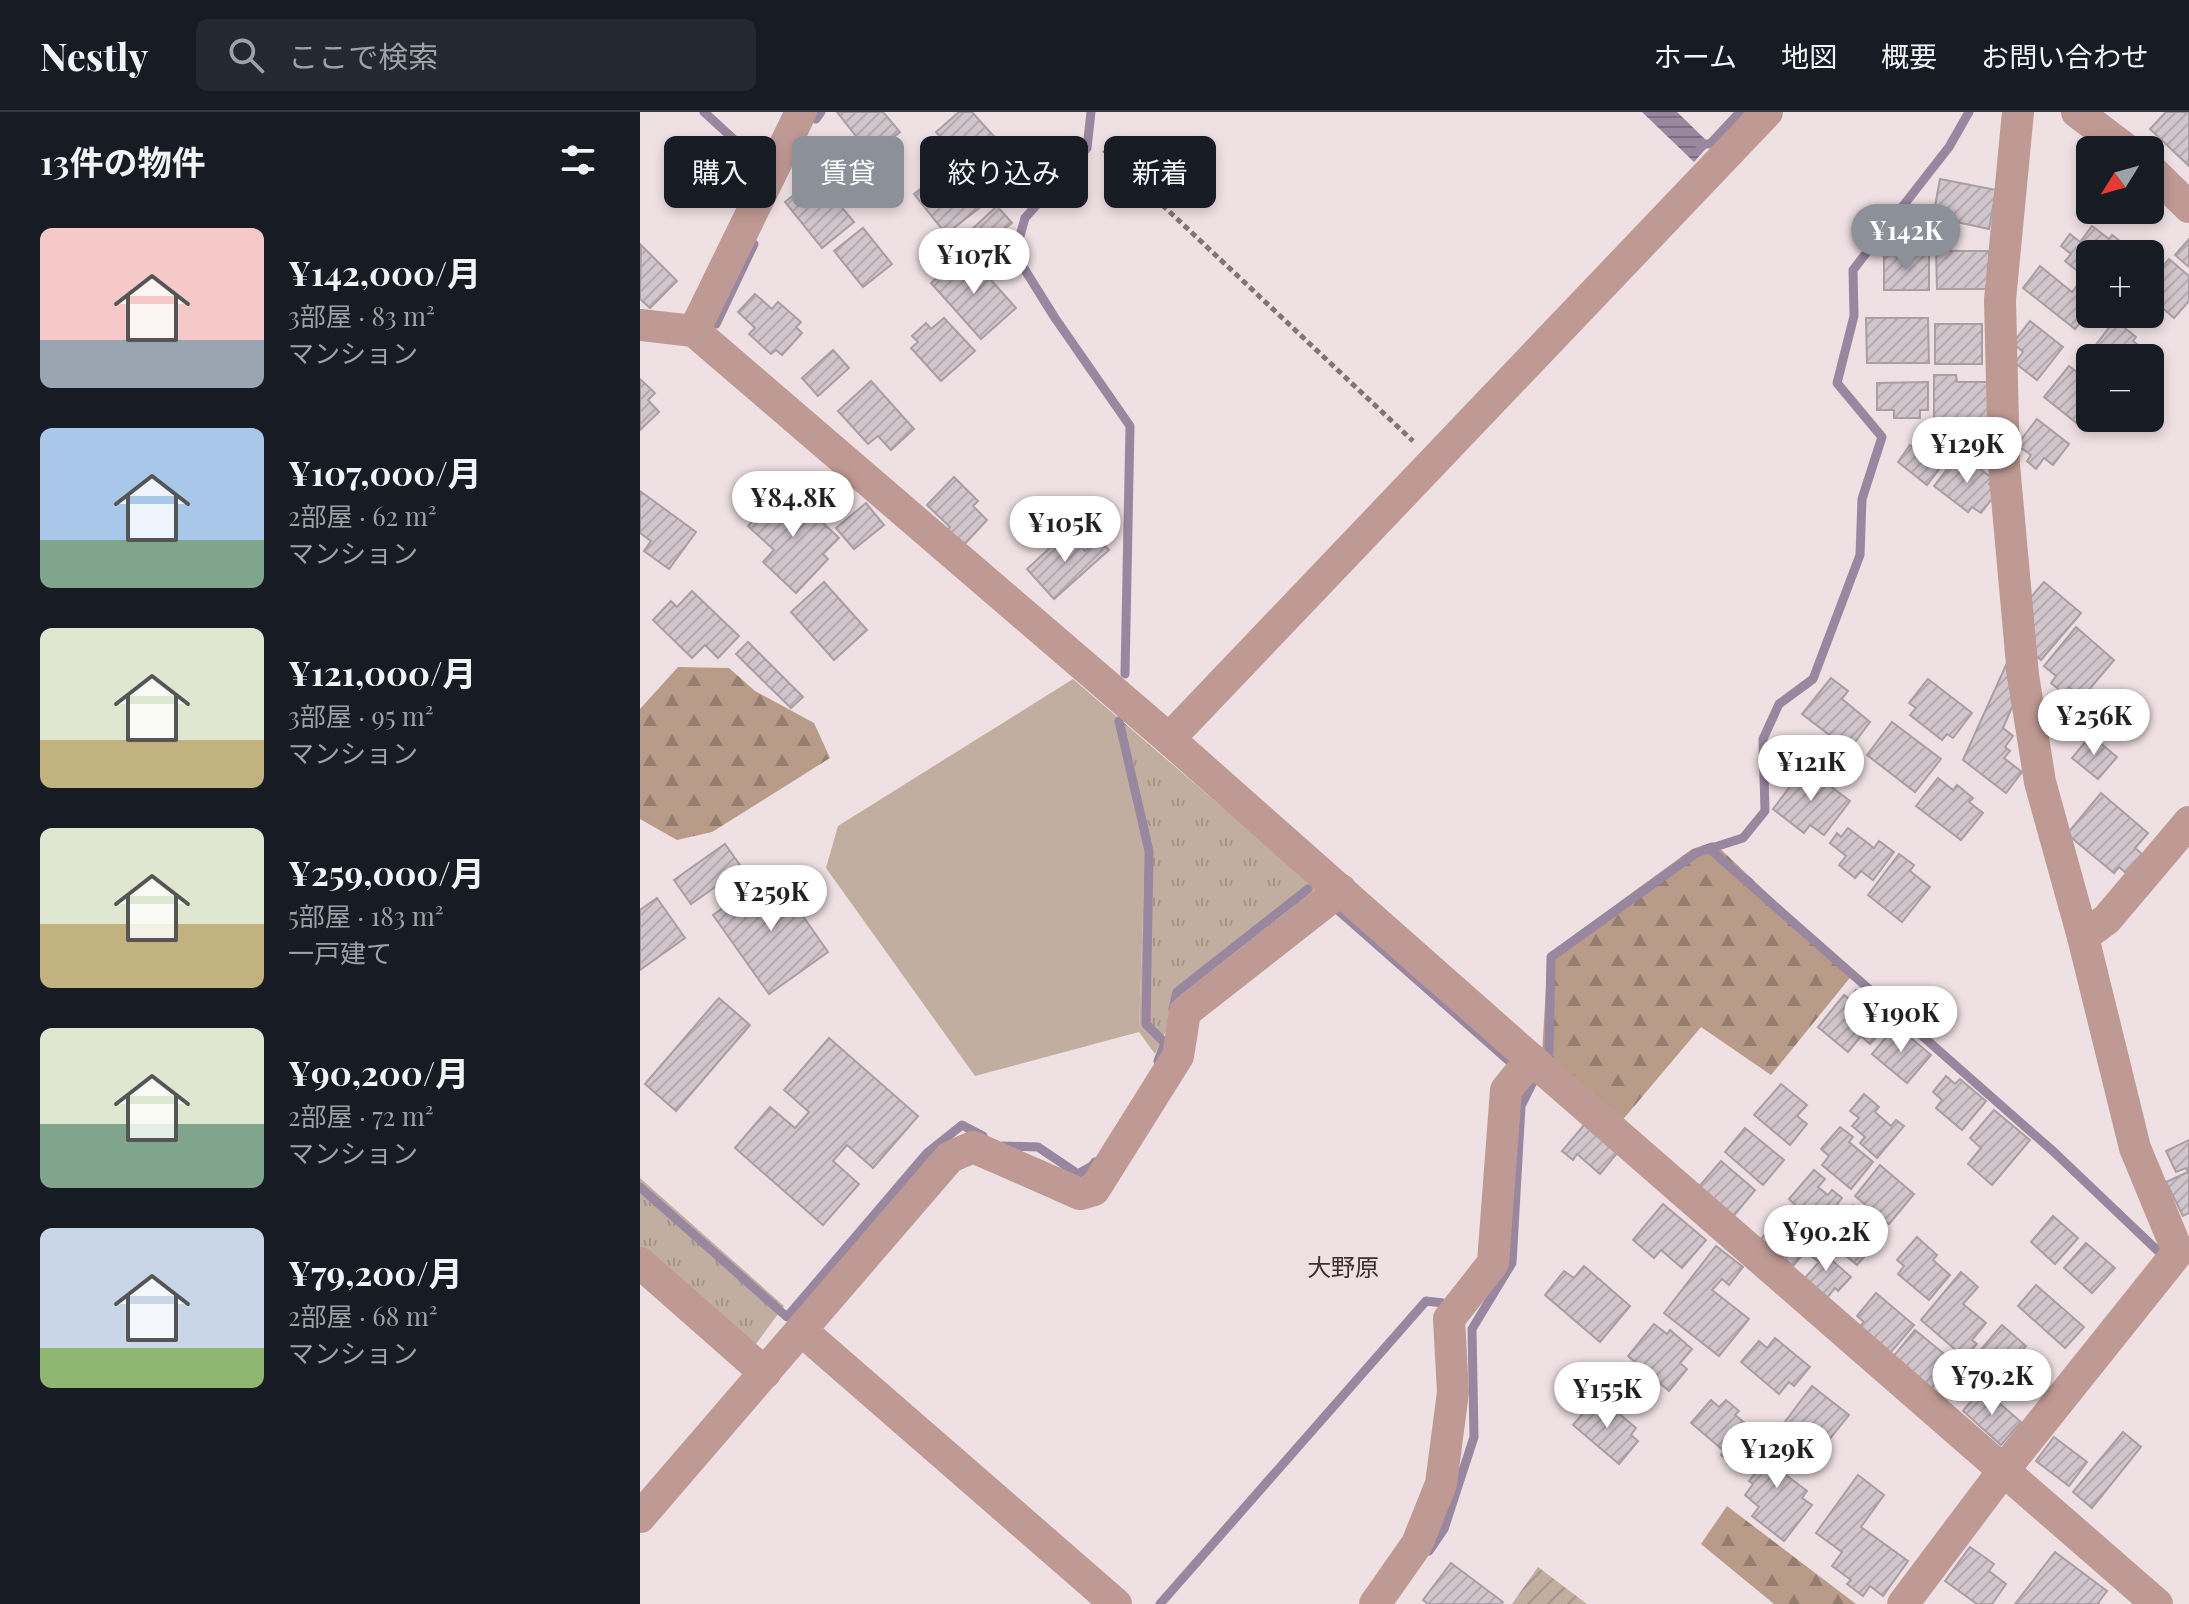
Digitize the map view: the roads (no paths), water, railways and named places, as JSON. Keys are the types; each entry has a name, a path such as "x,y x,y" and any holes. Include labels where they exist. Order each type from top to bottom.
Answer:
{"street":[{"path":"694,331 801,112"},
{"path":"1169,739 1767,112"},
{"path":"1903,1604 2003,1471 2184,1252 2135,1148 2083,937 2040,782 2023,675 2004,465 2000,300 2018,112"},
{"path":"2077,112 2109,136"},
{"path":"2164,183 2189,207"},
{"path":"640,325 694,331 1169,739 2157,1604"},
{"path":"2083,937 2107,919 2189,822"},
{"path":"640,1517 950,1157 973,1147 1080,1194 1094,1190 1178,1056 1185,1012 1341,890"},
{"path":"1375,1604 1417,1544 1441,1484 1453,1392 1449,1319 1493,1263 1506,1090 1531,1059"},
{"path":"640,1263 765,1373"},
{"path":"801,1330 1116,1604"}],"waterway":[{"path":"704,112 730,136"},
{"path":"816,119 821,112"},
{"path":"1091,112 1087,148 1025,218 1015,254 1130,426 1125,674"},
{"path":"1699,144 1710,144 1740,112"},
{"path":"1549,1053 1551,957 1696,853 1743,838 1765,811 1763,739 1779,704 1813,679 1860,555 1862,499 1882,437 1837,383 1854,316 1853,270 1949,147 1969,112"},
{"path":"716,324 754,244"},
{"path":"1119,721 1149,851 1146,1024 1165,1043 1158,1061"},
{"path":"1710,849 2054,1152 2159,1252"},
{"path":"1173,1009 1177,992 1308,889"},
{"path":"1339,911 1508,1060"},
{"path":"1429,1551 1444,1529 1474,1437 1472,1329 1512,1263 1521,1106 1532,1084"},
{"path":"640,1187 787,1317 927,1153 962,1125 983,1136"},
{"path":"1003,1146 1038,1147 1078,1174 1095,1162"},
{"path":"1160,1604 1426,1301 1443,1303"}],"district":[{"name":"大野原","path":"1343,1268"}]}
